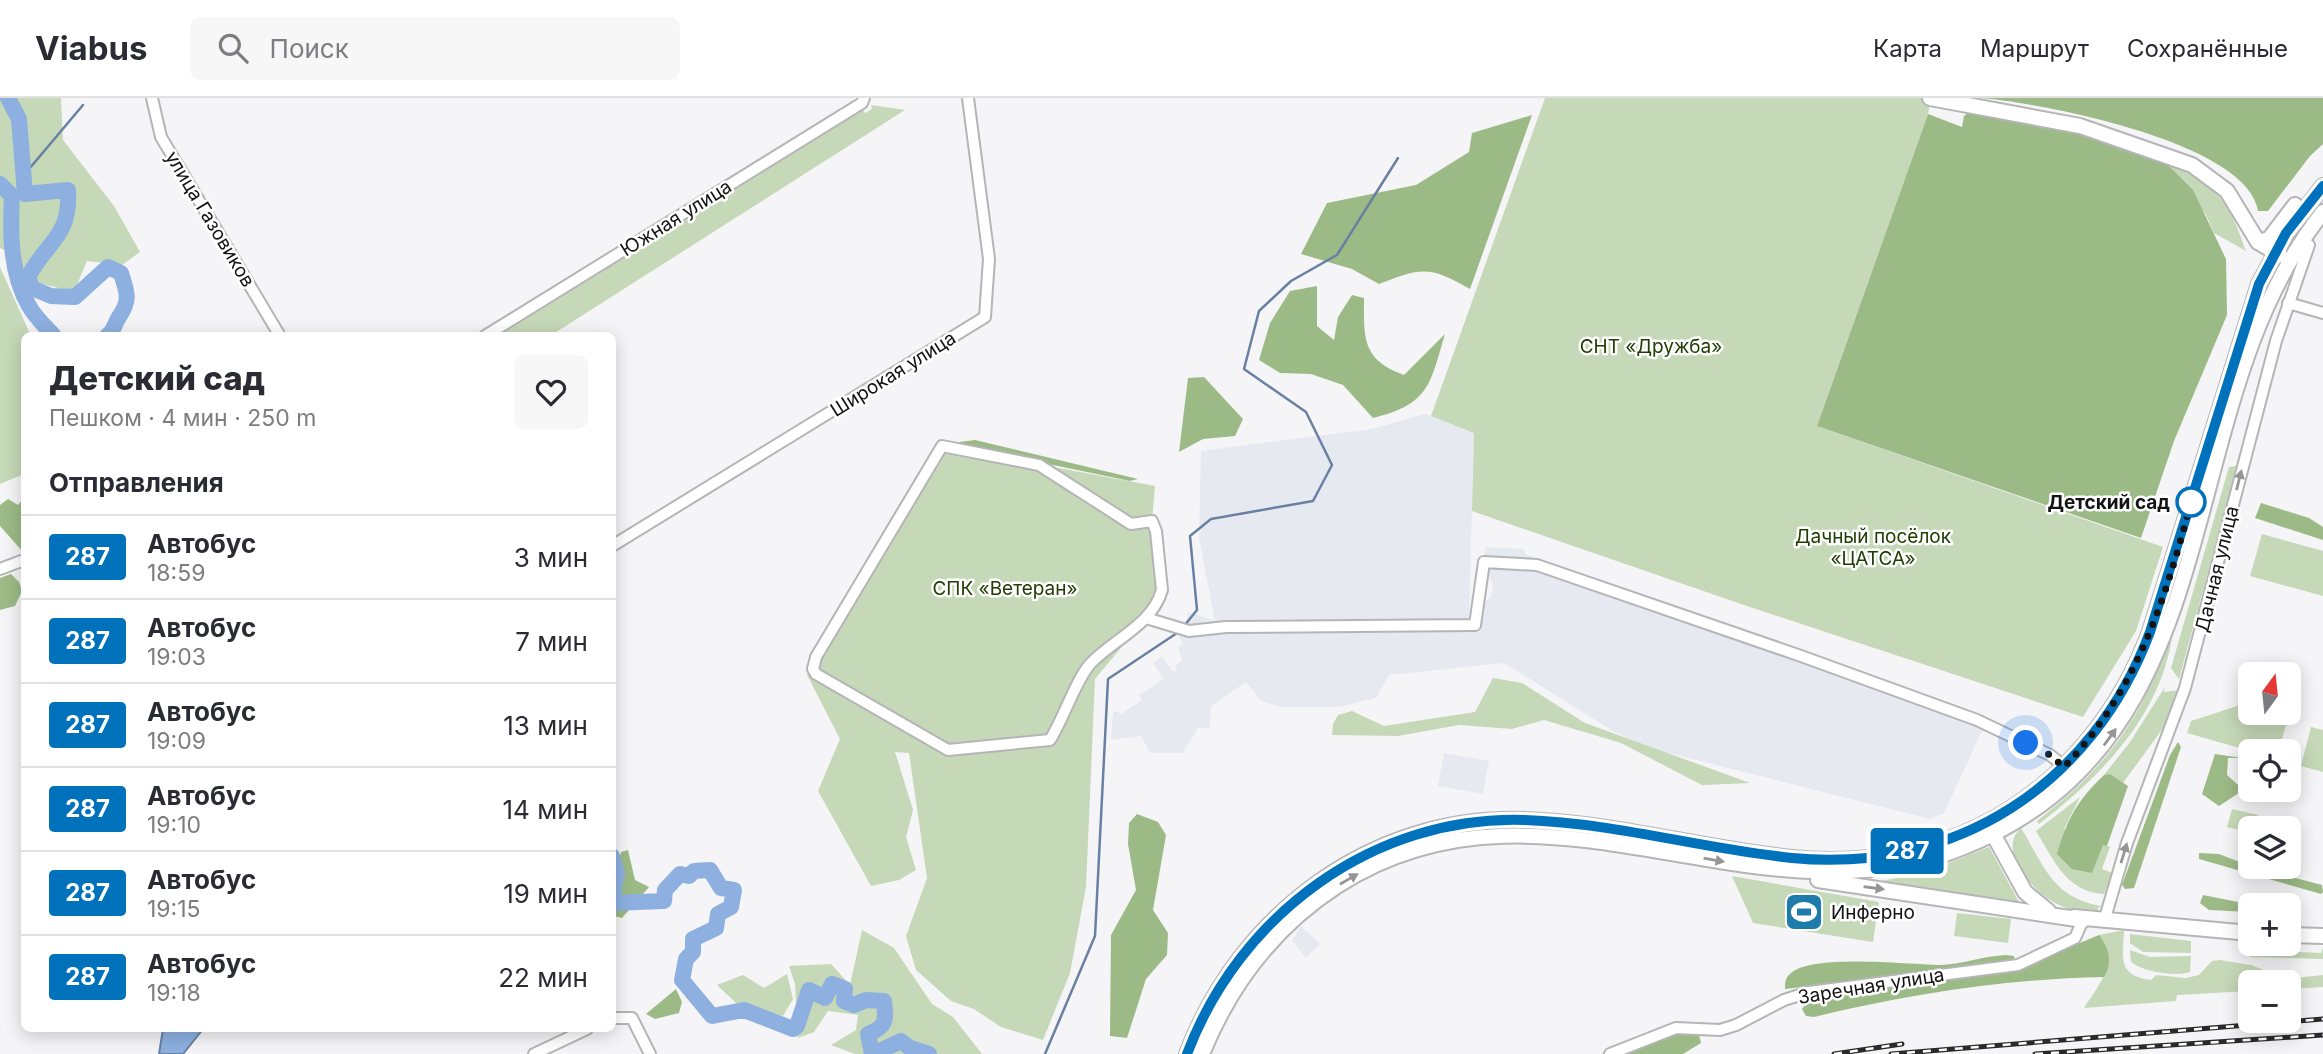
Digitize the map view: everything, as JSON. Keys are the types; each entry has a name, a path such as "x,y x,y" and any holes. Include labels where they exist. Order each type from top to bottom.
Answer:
{"main road":[{"path":"1930,98 2080,126 2192,165 2227,191 2258,242 2273,254 2287,255 2323,212"},
{"path":"2258,242 2269,239 2305,194 2323,179"},
{"path":"1993,834 2013,809 2064,767 2114,707 2141,657 2246,320 2273,254 2295,220 2323,186"},
{"path":"2263,312 2300,242"},
{"path":"1759,868 1824,873 1875,870 1945,855 2012,825 2051,798 2086,766 2111,737 2143,685 2177,596 2276,270 2273,254"},
{"path":"1187,1054 1204,1014 1226,978 1266,926 1331,873 1366,853 1408,837 1475,822 1524,820 1578,824 1772,855 1836,860 1918,849 1975,828 2013,809"},
{"path":"2010,871 2007,842 2012,825"},
{"path":"1975,828 1984,828 1993,834 2010,871 2039,906 2083,919"},
{"path":"1202,1054 1238,984 1283,928 1344,881 1414,850 1466,838 1539,834 1607,842 1833,882 2083,919 2105,918 2238,932"},
{"path":"2301,935 2323,936"}],"street":[{"name":"улица Газовиков","path":"152,98 161,137 278,332"},
{"name":"Южная улица","path":"491,332 862,103 864,98"},
{"name":"Широкая улица","path":"616,544 985,317 989,259 968,98"},
{"name":"Дачная улица","path":"2105,918 2127,843 2185,688 2288,303 2302,260 2323,219"},
{"path":"2288,303 2323,313"},
{"path":"942,446 1039,464 1131,524 1152,521 1156,531 1162,590 1146,618 1088,665 1049,740 948,750 816,674 813,668 816,657 942,446"},
{"path":"0,569 21,561"},
{"path":"1146,618 1196,632 1226,627 1475,625 1484,562 1533,564 1977,720 2050,755 2064,767"},
{"name":"Заречная улица","path":"1611,1054 1676,1028 1720,1030 1736,1025 1809,992 2018,965 2075,938 2083,919"},
{"path":"616,1018 632,1018 650,1054"},
{"path":"534,1054 581,1032"}],"shaded area":[{"path":"1425,414 1474,432 1469,617 1491,597 1493,585 1484,562 1485,547 1524,549 1525,554 1988,718 1944,813 1930,819 1649,748 1613,731 1504,663 1389,675 1376,698 1338,707 1280,707 1261,701 1246,682 1211,706 1210,728 1198,728 1182,753 1150,753 1141,736 1111,740 1113,712 1119,712 1120,715 1142,700 1139,695 1164,679 1153,663 1162,657 1173,672 1177,670 1175,666 1182,661 1178,647 1183,643 1179,637 1185,630 1188,612 1215,621 1199,538 1201,451 1372,429"},
{"path":"1444,753 1489,761 1483,794 1438,786"},
{"path":"1301,926 1320,944 1306,958 1292,941"}],"green space":[{"path":"0,98 61,98 63,140 114,206 140,252 122,265 87,261 74,292 35,282 9,252 0,248"},
{"name":"СНТ «Дружба»","path":"1545,98 1931,98 1928,114 1817,426 2163,547 2136,631 2083,717 1744,605 1472,511 1474,433 1431,416"},
{"path":"1982,98 2323,98 2323,144 2310,156 2268,211 2258,211 2246,187 2219,165 2182,146 2138,130 2092,118"},
{"path":"871,105 905,110 556,332 503,332 863,110 865,113 872,109"},
{"path":"1968,113 2093,137 2167,164 2193,190 2226,259 2227,315 2174,441 2141,538 1817,426 1928,114 1962,127 1964,116"},
{"path":"1532,115 1470,289 1445,276 1426,272 1406,274 1379,284 1352,269 1301,254 1327,203 1416,185 1469,152 1472,133"},
{"path":"2167,164 2198,179 2219,196 2234,219 2246,251 2214,233 2206,215"},
{"path":"0,267 29,332 21,332 21,475 0,484"},
{"path":"1317,286 1317,326 1334,340 1338,317 1352,295 1364,298 1365,336 1372,354 1390,369 1404,375 1445,334 1431,379 1417,398 1406,406 1373,418 1343,385 1311,374 1280,373 1259,360 1270,323 1290,291"},
{"path":"1204,377 1243,419 1235,436 1203,439 1179,452 1188,378"},
{"path":"975,440 1138,479 1130,481 967,447 959,442"},
{"name":"СПК «Ветеран»","path":"942,446 1155,486 1152,521 1162,590 1146,618 1095,679 1086,887 1070,973 1043,1040 1001,1027 974,1009 951,1001 916,970 906,936 927,878 909,753 895,752 913,810 906,837 916,870 899,880 871,886 818,791 840,739 807,675"},
{"path":"2237,466 2179,679 2171,668 2229,467"},
{"path":"8,499 18,505 21,502 21,550 0,526 0,505"},
{"path":"2261,503 2309,518 2323,527 2323,540 2255,518"},
{"path":"2262,534 2323,551 2323,596 2250,576"},
{"path":"11,574 19,582 21,593 15,606 0,610 0,578"},
{"path":"2172,637 2155,693 2124,743 2084,786 2039,824 2037,821 2084,780 2119,740 2146,694"},
{"path":"1493,678 1522,683 1585,723 1750,783 1702,785 1621,743 1544,720 1512,729 1459,725 1398,736 1332,735 1333,724 1338,715 1352,711 1384,726 1475,712"},
{"path":"2165,687 2164,692 2179,690 2169,720 2123,783 2110,774 2104,775 2130,742"},
{"path":"2237,706 2238,725 2286,725 2282,739 2238,739 2238,748 2187,733 2191,721"},
{"path":"2311,727 2323,730 2323,772 2301,766"},
{"path":"2178,742 2181,747 2134,888 2125,889 2122,885 2170,755"},
{"path":"2215,754 2238,757 2228,758 2227,775 2238,785 2238,794 2219,806 2202,794"},
{"path":"2110,774 2128,786 2107,846 2103,845 2092,873 2072,869 2057,854 2065,830 2074,810 2087,793 2104,775"},
{"path":"2080,797 2064,829 2110,847 2102,869 2113,873 2104,894 2080,887 2062,873 2036,831"},
{"path":"2232,809 2258,815 2238,816 2238,830 2227,827"},
{"path":"1137,814 1158,822 1166,835 1153,910 1168,933 1167,955 1146,979 1127,1038 1110,1036 1111,935 1136,890 1128,844 1129,823"},
{"path":"2021,828 2060,888 2084,902 2101,906 2096,911 2079,911 2061,906 2030,883 2013,853 2014,839"},
{"path":"1989,847 2019,902 1882,881 1928,871"},
{"path":"628,850 635,880 649,887 622,918 616,917 616,877 621,852"},
{"path":"2199,853 2219,854 2238,861 2238,870 2199,859"},
{"path":"1732,876 1879,902 1873,942 1753,923"},
{"path":"2269,879 2299,879 2322,885 2321,894"},
{"path":"2203,895 2238,902 2238,911 2209,910 2200,903"},
{"path":"1957,913 2011,919 2008,943 1954,936"},
{"path":"862,930 894,948 932,1004 953,1017 982,1054 855,1054 831,1045 856,1030 858,1015 828,1011 814,1032 798,1038 795,984 789,966 831,964 850,985"},
{"path":"2124,930 2124,964 2127,970 2140,978 2151,980 2156,975 2186,978 2199,975 2212,961 2220,960 2264,970 2238,970 2238,992 2177,995 2176,1001 2084,1008 2101,981 2108,963 2108,954 2099,935"},
{"path":"2130,934 2191,941 2191,953 2143,952 2130,943"},
{"path":"2099,935 2109,955 2104,977 1994,984 1886,1001 1814,1017 1806,1016 1802,1009 1811,997 2019,968"},
{"path":"2323,948 2323,959 2250,957 2301,956 2301,952 2321,953"},
{"path":"2130,950 2150,957 2191,956 2190,972 2168,974 2136,966 2131,962"},
{"path":"2014,956 2015,962 1785,989 1786,979 1790,974 1818,964 1862,962 1941,965"},
{"path":"787,974 793,999 783,1016 736,1003 717,985 743,975 764,988"},
{"path":"2323,975 2323,987 2301,988 2301,977"},
{"path":"676,989 682,1002 679,1013 655,1019 646,1014"},
{"path":"1687,1031 1699,1035 1701,1043 1683,1054 1623,1054"}],"water":[{"path":"163,1032 201,1032 183,1054 159,1054"}],"waterway":[{"path":"8,98 19,119 25,194 68,190 68,206 62,229 28,277 32,288 51,296 75,297 108,267 121,273 126,300 123,311 110,332"},
{"path":"24,175 83,105"},
{"path":"1184,626 1197,610 1190,536 1211,519 1313,501 1332,465 1306,412 1244,369 1259,311 1291,281 1337,255 1398,158"},
{"path":"0,184 12,196 11,224 18,280 29,306 50,332"},
{"path":"1045,1054 1095,936 1108,679 1180,631"},
{"path":"616,870 616,879"},
{"path":"616,903 664,901 665,890 680,874 689,876 694,871 710,870 721,888 734,890 731,907 718,914 716,928 693,939 693,952 686,959 682,980 712,1016 744,1010 793,1029 797,1026 809,990 825,998 832,984 845,989 844,1001 854,1005 866,1000 884,1001 884,1022 879,1029 868,1034 872,1054"},
{"path":"873,1054 901,1041 910,1048 929,1054"}],"railway":[{"path":"1891,1054 2323,1019"},
{"path":"2035,1054 2323,1035"},
{"path":"1834,1054 1902,1044"}],"bus line":[{"name":"287","path":"1187,1054 1204,1014 1226,978 1266,926 1314,884 1331,873 1373,850 1408,837 1475,822 1524,820 1578,824 1793,858 1857,859 1879,857 1941,842 2019,806 2082,749 2114,707 2135,670 2184,527 2220,403 2259,284 2286,233 2323,186"}],"place":[{"name":"Детский сад","path":"2191,502"},
{"name":"Инферно","path":"1804,912"}],"route":[{"path":"2026,743 2050,755 2064,767 2082,749 2114,707 2141,657 2191,502"}],"park label":[{"name":"Дачный посёлок «ЦАТСА»","path":"1873,547"}]}
